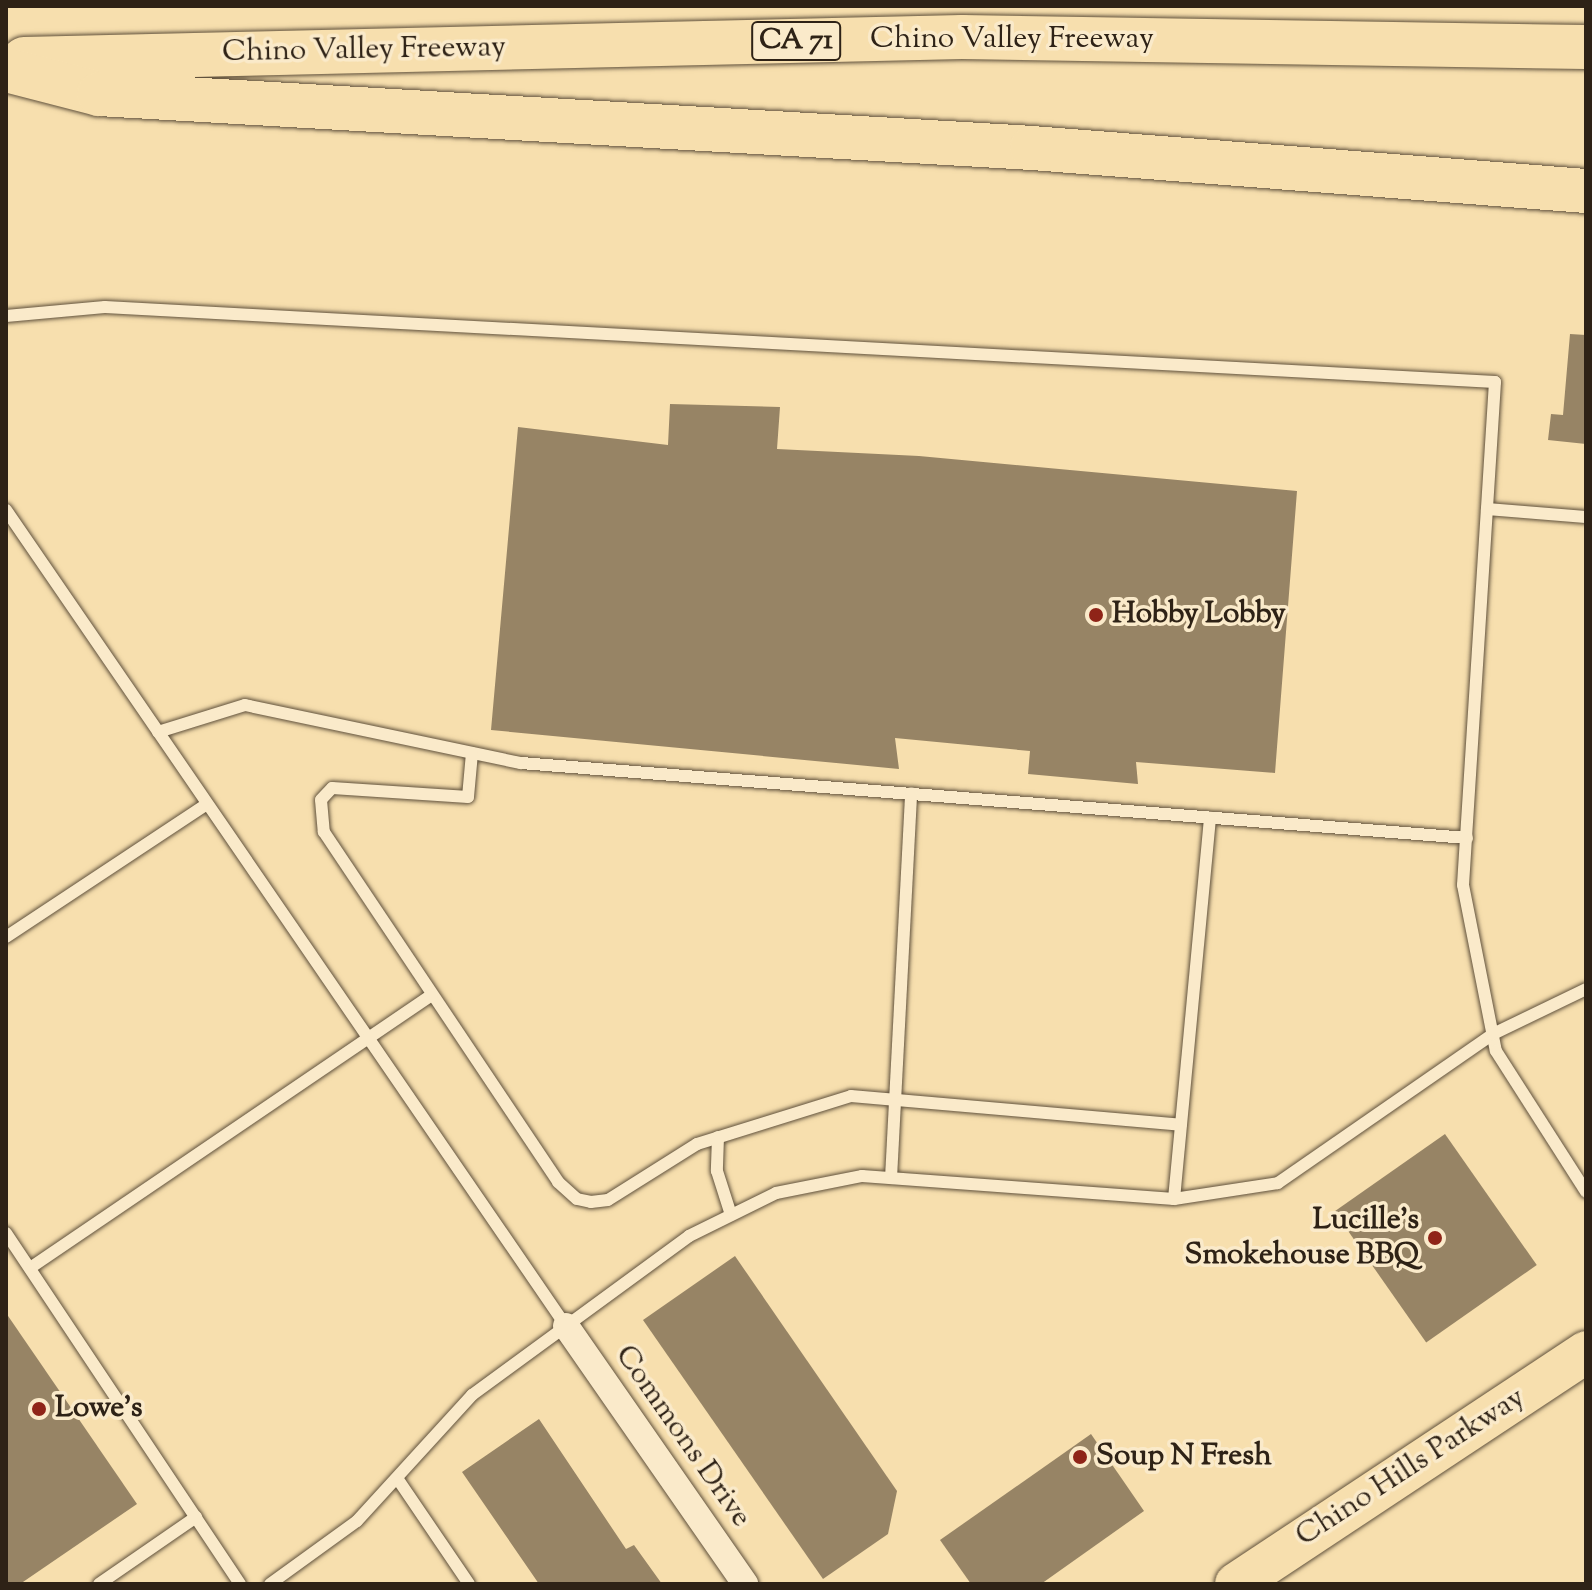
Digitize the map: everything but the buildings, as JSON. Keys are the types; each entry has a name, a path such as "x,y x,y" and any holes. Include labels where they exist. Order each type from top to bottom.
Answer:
{"highway":[{"name":"Chino Valley Freeway","path":"6,60 962,37 1586,47"},
{"path":"6,70 99,94 1032,148 1586,191"}],"main road":[{"name":"Chino Hills Parkway","path":"1236,1584 1586,1352"}],"street":[{"name":"Commons Drive","path":"566,1326 745,1584"}],"lane":[{"path":"6,316 105,307 1495,382 1463,885 1496,1051 1586,1192"},
{"path":"1487,509 1586,517"},
{"path":"6,510 566,1326"},
{"path":"158,732 245,705 521,763 1467,838"},
{"path":"472,753 468,797 339,787 325,793 321,800 324,832 558,1182 577,1199 591,1202 621,1195 697,1144 851,1096 1181,1125"},
{"path":"891,1178 911,794"},
{"path":"6,937 207,804"},
{"path":"1174,1199 1210,818"},
{"path":"270,1584 357,1521 472,1395 689,1236 776,1193 862,1176 1174,1199 1278,1183 1493,1034 1586,989"},
{"path":"30,1268 431,995"},
{"path":"718,1137 717,1171 731,1215"},
{"path":"6,1233 240,1584"},
{"path":"397,1478 469,1584"},
{"path":"99,1584 196,1517"}],"place":[{"name":"Hobby Lobby","path":"1096,615"},
{"name":"Lucille's Smokehouse BBQ","path":"1435,1238"},
{"name":"Lowe's","path":"39,1409"},
{"name":"Soup N Fresh","path":"1080,1457"}]}
